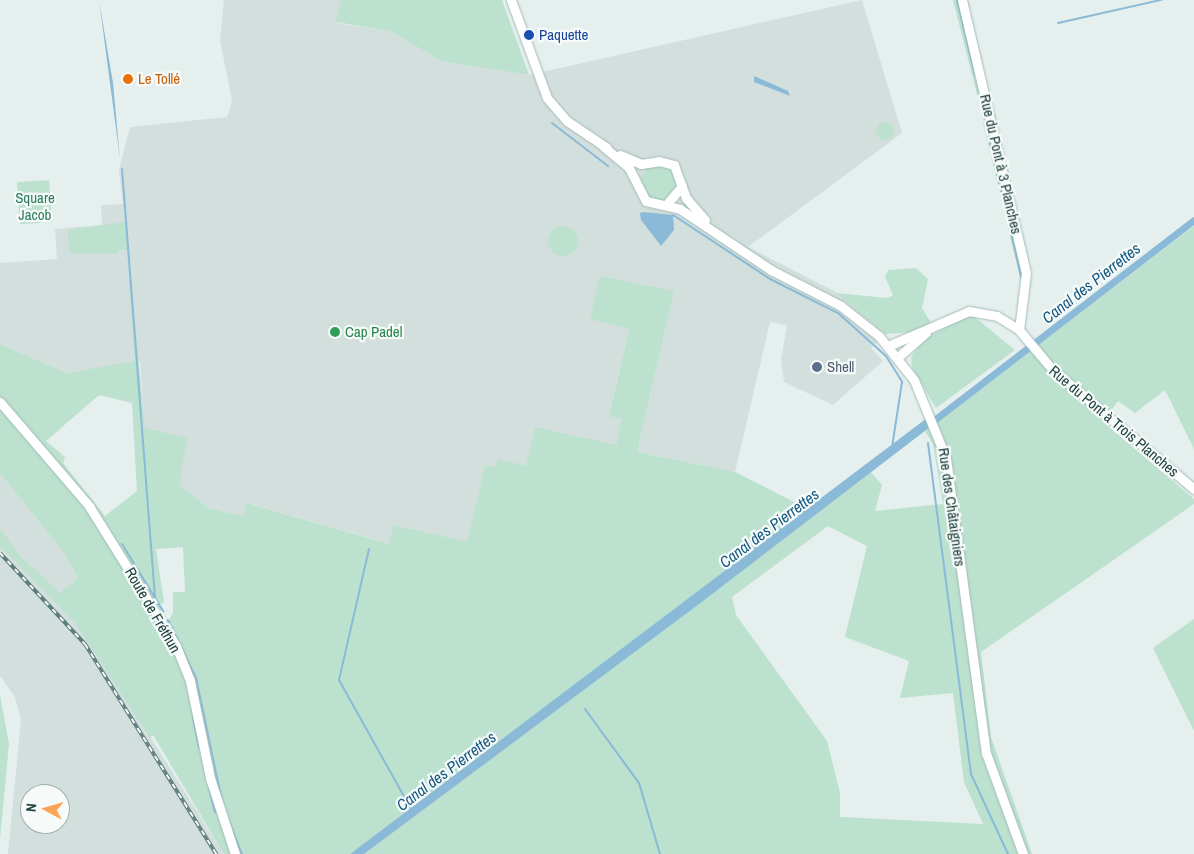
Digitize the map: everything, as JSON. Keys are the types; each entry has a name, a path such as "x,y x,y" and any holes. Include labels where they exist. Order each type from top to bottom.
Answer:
{"street":[{"name":"Rue des Châtaigniers","path":"511,0 547,98 567,121 629,168 638,182 646,201 666,205 715,231 770,270 841,306 888,346 898,357 929,408 937,426 949,477 982,733 994,784 1023,854"},
{"name":"Rue du Pont à 3 Planches","path":"962,0 1026,273 1022,333"},
{"name":"Rue des Châtaigniers","path":"602,146 647,165 659,161 671,164 680,173 682,186 690,203 715,231"},
{"path":"638,182 647,165"},
{"path":"666,205 682,186"},
{"path":"888,346 980,310 1022,333"},
{"path":"898,357 941,324"},
{"name":"Rue du Pont à Trois Planches","path":"1022,333 1036,351 1194,489"},
{"name":"Route de Fréthun","path":"0,402 83,497 176,646 190,681 210,778 236,854"}],"shaded area":[{"path":"224,0 341,0 337,23 390,31 441,61 529,75 862,0 902,133 748,247 836,292 871,321 886,334 871,348 883,361 833,405 784,382 781,360 787,325 770,322 735,472 637,452 674,291 629,328 609,415 622,419 616,445 526,467 499,459 496,468 485,465 467,543 394,525 390,544 248,503 243,516 208,508 178,485 145,428 140,361 67,373 0,344 0,263 57,259 55,229 102,225 101,205 123,204 119,170 130,127 227,117 232,101 220,40"},
{"path":"0,473 65,554 78,578 60,593 224,854 8,854 21,719 15,697 0,676"}],"green space":[{"path":"341,0 502,0 529,75 441,61 390,31 336,22"},
{"path":"953,0 959,0 985,109 981,110"},
{"path":"881,122 889,122 894,127 892,138 881,140 876,135 876,127"},
{"path":"989,122 1023,270 1022,285 983,123"},
{"path":"659,165 672,170 677,183 672,196 659,201 646,196 641,183 646,170"},
{"path":"121,169 145,428 187,438 179,485 208,508 243,516 247,503 389,544 394,525 467,542 485,465 496,467 498,459 526,466 535,427 616,445 622,419 609,416 629,329 590,319 600,276 674,291 637,452 735,472 808,509 350,854 224,854 153,735 150,738 75,623 0,546 0,528 19,555 60,593 78,578 65,554 0,473 0,344 67,373 135,361 127,249 118,250 118,254 69,253 68,230 125,222 127,242","holes":["99,395 132,403 137,491 105,516 63,463 65,457 46,441","183,547 185,592 173,592 173,612 167,625 157,606 164,602 156,549"]},
{"name":"Square Jacob","path":"49,180 52,222 20,224 17,182"},
{"path":"563,226 569,227 577,235 577,247 569,255 563,256 557,255 549,247 548,241 549,235 557,227"},
{"path":"1194,226 1194,449 1165,390 1135,413 1118,401 1103,422 1194,499 1194,504 981,652 991,737 1032,854 364,854 871,472 882,485 875,511 943,504 933,444 925,431","holes":["828,526 867,546 845,637 909,661 900,698 953,693 964,782 983,824 840,817 840,793 827,741 736,615 732,597"]},
{"path":"916,268 928,279 922,308 931,323 913,332 886,334 836,293 887,298 893,295 885,277 888,270"},
{"path":"971,314 1015,350 936,408 912,368 911,357 924,339"},
{"path":"1194,619 1194,731 1153,648"},
{"path":"0,695 9,744 0,839"}],"water":[{"path":"99,0 113,83 120,159 110,83"},
{"path":"754,76 788,91 790,96 754,82"},
{"path":"640,213 673,215 674,230 661,246 641,220"},
{"path":"927,418 930,427 699,604 364,854 350,854"}],"waterway":[{"path":"957,0 975,75"},
{"path":"1058,23 1161,0"},
{"path":"552,123 608,166"},
{"path":"986,124 1021,277"},
{"path":"122,169 155,599"},
{"path":"673,215 770,279 838,313 886,356 902,382 892,447"},
{"name":"Canal des Pierrettes","path":"929,424 1194,220"},
{"path":"928,443 971,774 1008,854"},
{"path":"122,544 163,611"},
{"path":"369,549 339,680 411,809"},
{"path":"168,620 196,678 222,801"},
{"path":"585,709 639,783 660,854"},
{"path":"193,717 199,747"},
{"path":"209,788 215,812"},
{"path":"229,822 242,854"}],"railway":[{"path":"0,553 85,644 216,854"}],"place":[{"name":"Paquette","path":"529,35"},
{"name":"Le Tollé","path":"128,79"},
{"name":"Cap Padel","path":"335,332"},
{"name":"Shell","path":"817,367"}]}
